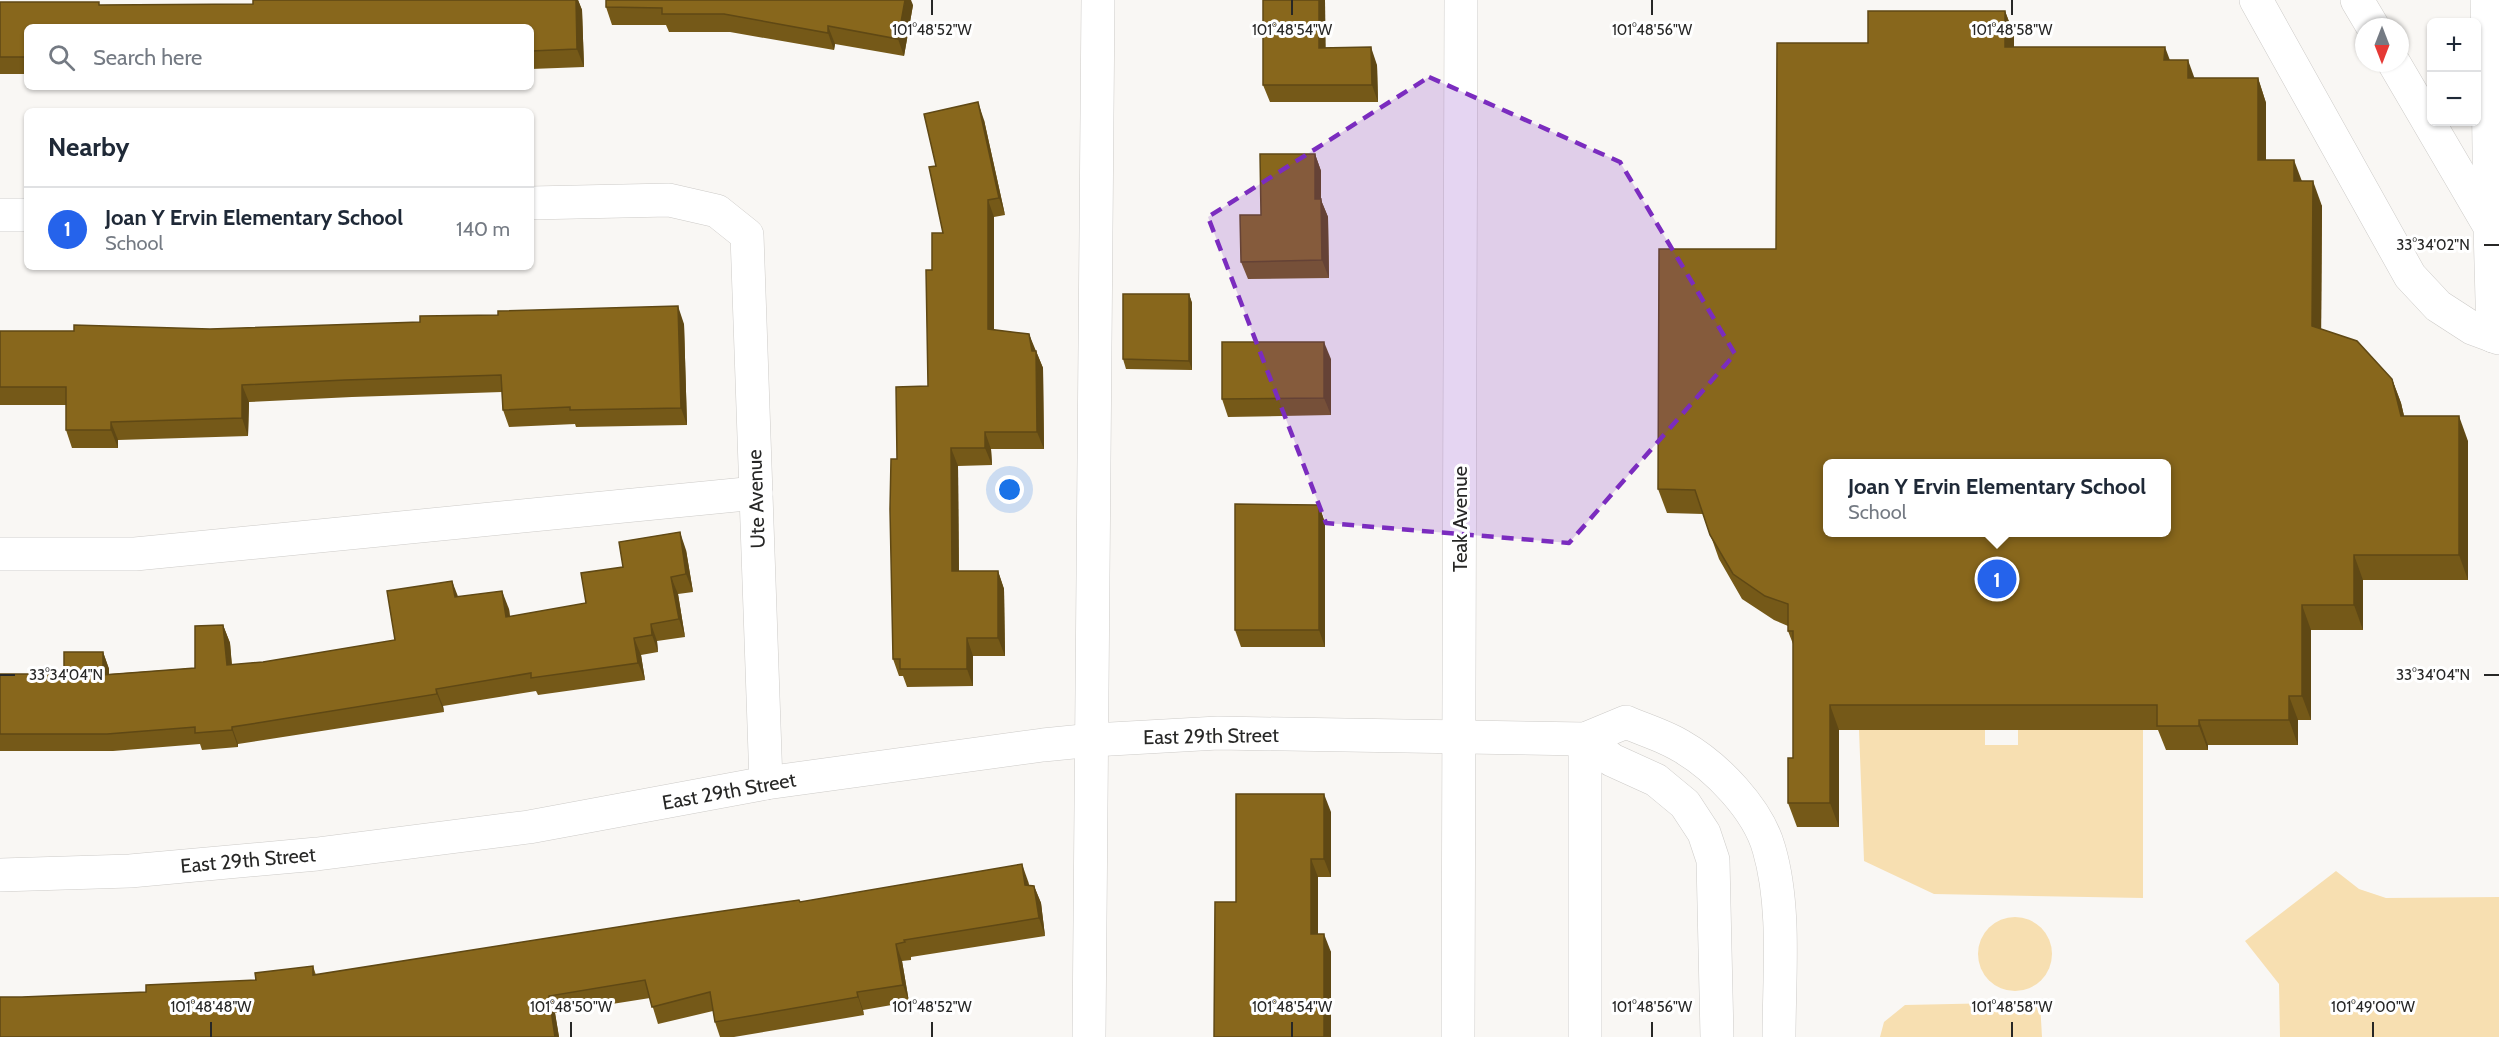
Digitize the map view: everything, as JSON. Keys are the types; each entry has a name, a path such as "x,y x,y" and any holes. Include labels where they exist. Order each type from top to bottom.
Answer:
{"street":[{"path":"1089,1037 1098,0"},
{"name":"Teak Avenue","path":"1458,1037 1461,0"},
{"path":"2256,0 2410,276 2438,306 2472,328 2496,337 2490,227 2487,0"},
{"path":"2357,0 2368,18"},
{"path":"2399,72 2490,227"},
{"name":"Ute Avenue","path":"534,203 669,200 717,211 747,235 766,783"},
{"path":"0,215 24,214"},
{"path":"0,554 135,554 756,492"},
{"path":"1585,739 1626,722 1682,746 1720,775 1750,809 1769,847 1777,888 1779,1037"},
{"name":"East 29th Street","path":"0,874 130,871 317,854 529,827 766,783 1093,740 1218,733 1585,739"},
{"path":"1585,739 1585,1037"},
{"path":"1585,739 1612,760 1656,780 1685,804 1704,832 1714,871 1717,1037"}],"highlighted area":[{"path":"1429,77 1620,162 1735,354 1569,543 1326,523 1208,217"}],"shaded area":[{"path":"2018,729 2143,730 2143,898 1934,894 1864,861 1859,730 1985,730 1985,745 2018,745"},
{"path":"2336,871 2359,889 2386,898 2499,897 2499,1037 2280,1037 2279,984 2245,941"},
{"path":"2015,917 2029,920 2041,928 2049,940 2052,954 2049,968 2041,980 2029,988 2015,991 2001,988 1989,980 1981,968 1978,954 1981,940 1989,928 2001,920"},
{"path":"2040,1002 2042,1037 1880,1037 1884,1022 1905,1005"}],"building":[{"path":"253,0 576,0 577,49 534,51 534,24 24,24 24,57 0,57 0,2 99,2 99,5 253,4"},
{"path":"606,0 905,0 898,39 828,26 828,33 724,14 662,14 662,8 606,7"},
{"path":"1263,0 1319,0 1319,48 1371,47 1372,85 1263,85"},
{"path":"1868,11 2005,11 2005,47 2165,47 2164,60 2188,60 2188,78 2258,78 2258,160 2294,160 2294,181 2313,181 2312,326 2357,341 2392,379 2401,416 2459,416 2459,555 2354,555 2354,605 2302,605 2302,696 2289,696 2289,720 2199,720 2199,726 2157,726 2157,705 1830,705 1830,803 1788,803 1788,758 1793,758 1793,631 1788,631 1788,604 1765,596 1733,574 1710,535 1695,490 1658,489 1659,249 1776,249 1777,43 1868,43"},
{"path":"978,102 999,198 988,200 988,329 1029,334 1032,351 1036,351 1037,432 985,432 985,448 951,448 952,571 998,571 998,638 967,638 967,669 900,669 900,659 893,659 890,509 891,459 897,459 896,387 928,386 926,270 932,270 932,233 943,233 929,167 936,166 924,114"},
{"path":"1260,154 1315,154 1315,199 1321,199 1322,260 1241,262 1240,215 1261,215"},
{"path":"1123,294 1189,294 1189,361 1123,359"},
{"path":"678,306 681,408 570,410 570,407 503,410 501,375 345,380 242,385 242,418 111,422 111,430 66,430 66,387 0,387 0,331 74,331 74,325 210,329 420,322 420,316 498,315 498,311"},
{"path":"1222,342 1324,342 1324,398 1222,399"},
{"path":"1235,504 1319,505 1319,630 1235,630"},
{"path":"680,532 686,574 671,577 679,619 651,624 652,635 634,638 638,663 531,678 531,673 436,689 437,694 232,727 232,730 195,733 195,727 107,734 0,734 0,674 64,674 64,652 103,652 103,675 195,668 195,626 223,625 227,665 263,662 395,640 387,591 452,581 455,597 502,591 506,617 586,603 581,573 623,567 619,542"},
{"path":"1236,794 1324,794 1324,859 1311,859 1311,934 1324,934 1324,1037 1214,1037 1215,902 1236,902"},
{"path":"1022,864 1025,885 1034,886 1039,918 904,940 905,942 896,944 903,985 857,992 858,997 715,1022 710,992 652,1007 645,980 549,996 555,1037 0,1037 0,997 146,992 146,985 256,980 255,973 313,966 313,975 675,918 799,900 800,902"}],"place":[{"name":"Joan Y Ervin Elementary School","path":"1997,579"}]}
